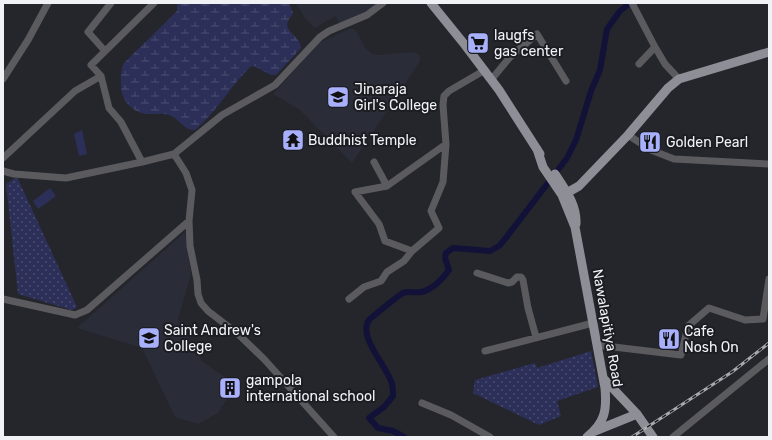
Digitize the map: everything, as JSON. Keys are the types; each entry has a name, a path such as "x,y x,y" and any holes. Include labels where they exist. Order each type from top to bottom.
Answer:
{"main road":[{"name":"Nawalapitiya Road","path":"431,3 485,70 518,118 576,215 575,227 605,388 606,407 601,423 590,434"},
{"path":"564,193 576,193 579,186 628,135 668,88 678,79 769,52"},
{"path":"603,378 637,414 653,437"},
{"path":"590,434 637,414"}],"street":[{"path":"3,79 28,40 48,3"},
{"path":"105,51 88,32 111,3"},
{"path":"142,162 121,122 109,108 100,76 91,65 154,3"},
{"path":"3,171 14,174 66,178 174,154 222,115 275,85 320,38 329,31 367,15 383,3"},
{"path":"632,3 665,64 678,79"},
{"path":"492,80 510,57 537,34 566,81"},
{"path":"639,64 656,47"},
{"path":"349,299 364,288 381,281 387,272 404,261 412,251 439,228 431,210 443,182 446,144 443,104 444,96 449,91 485,70"},
{"path":"3,158 75,91 100,76"},
{"path":"628,135 651,150 674,159 769,164"},
{"path":"412,251 385,241 379,224 356,192 387,186 446,144"},
{"path":"174,154 186,173 192,190 189,221 190,246 197,280 198,294 201,303 208,311 238,334 264,359 334,437"},
{"path":"374,162 387,186"},
{"path":"3,299 75,316 87,310 189,221"},
{"path":"477,272 508,283 517,277 523,280 528,308 536,337"},
{"path":"597,345 681,355 688,326 709,308 745,320 763,319 769,279"},
{"path":"485,351 593,323"},
{"path":"673,437 769,359"},
{"path":"422,403 451,415 490,437"}],"shaded area":[{"path":"296,3 381,3 356,17 340,23 335,16 315,28 305,18"},
{"name":"Jinaraja Girl's College","path":"349,29 354,29 356,31 366,49 373,54 378,55 413,52 421,58 352,163 300,110 273,94 319,43"},
{"name":"Saint Andrew's College","path":"185,232 191,274 178,319 202,361 229,380 229,396 218,413 198,424 175,417 142,348 77,328"}],"green space":[{"path":"177,3 289,3 293,13 287,25 301,44 301,48 276,75 271,75 254,66 250,67 210,115 195,130 191,130 169,115 139,112 134,110 127,103 122,93 121,72 124,63 177,11"},
{"path":"82,130 87,154 79,156 74,134"},
{"path":"17,177 77,307 72,310 18,294 6,184"},
{"path":"50,188 56,196 38,209 33,201"},
{"path":"591,351 598,387 557,401 561,416 539,425 473,393 475,380 535,363 537,368"}],"waterway":[{"path":"404,437 393,431 378,428 369,418 384,407 393,396 392,385 389,377 374,352 367,335 366,327 369,320 403,293 425,291 437,284 449,270 445,258 446,253 453,248 490,251 499,246 505,239 567,158 576,140 591,91 600,70 607,29 620,11 630,3"}],"railway":[{"path":"632,437 732,372 769,343"}],"place":[{"name":"laugfs gas center","path":"478,43"},
{"name":"Jinaraja Girl's College","path":"338,97"},
{"name":"Buddhist Temple","path":"293,140"},
{"name":"Golden Pearl","path":"650,142"},
{"name":"Saint Andrew's College","path":"149,338"},
{"name":"Cafe Nosh On","path":"669,339"},
{"name":"gampola international school","path":"230,388"}]}
